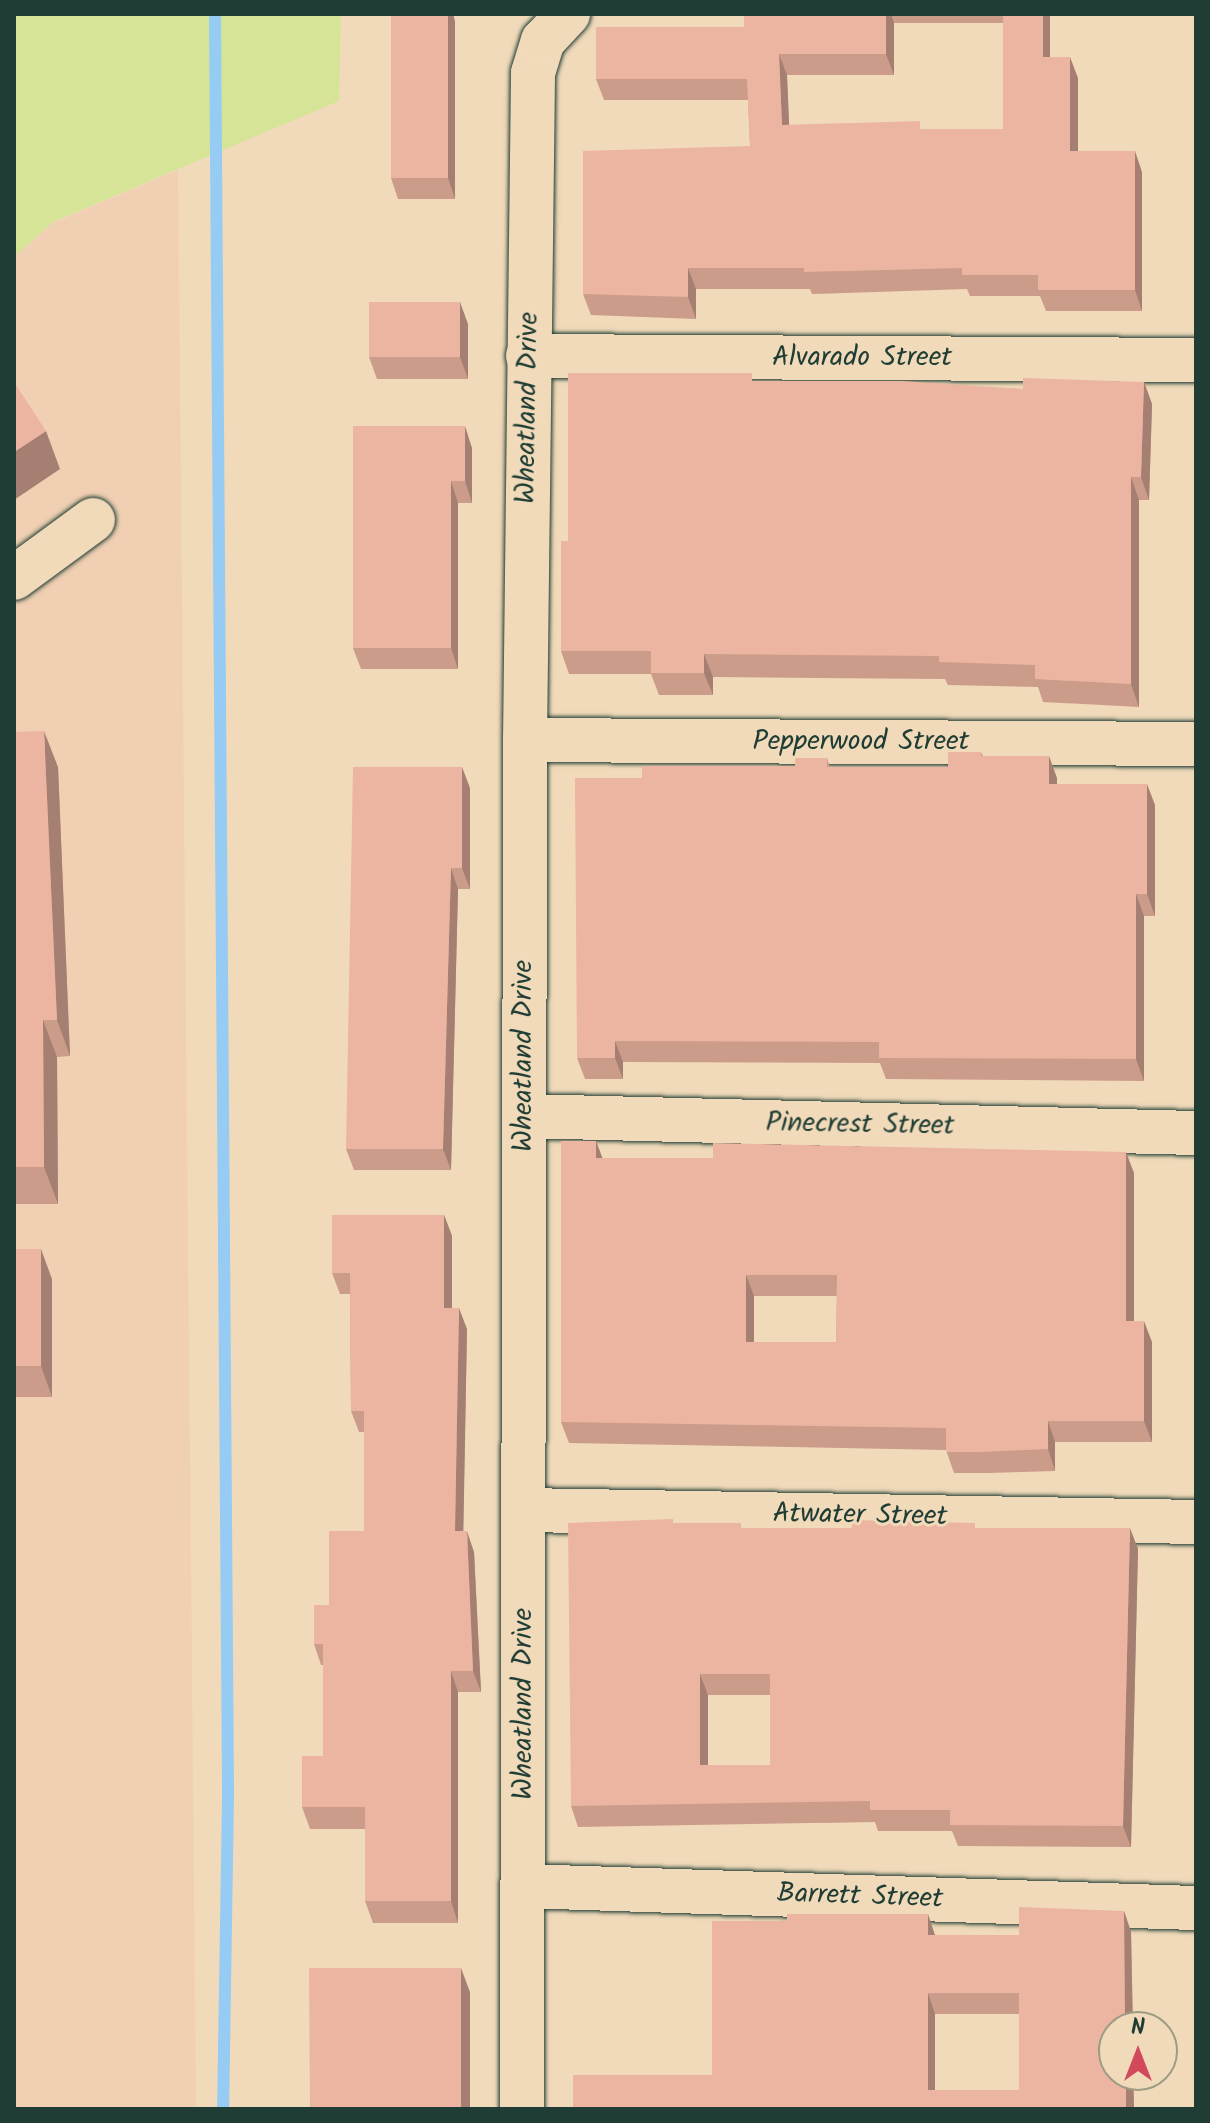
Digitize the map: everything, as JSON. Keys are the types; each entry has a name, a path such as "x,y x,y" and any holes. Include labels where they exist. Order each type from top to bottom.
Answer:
{"street":[{"name":"Wheatland Drive","path":"522,2109 525,740 533,73 543,41 568,14"},
{"name":"Alvarado Street","path":"528,356 1196,360"},
{"path":"14,578 93,520"},
{"name":"Pepperwood Street","path":"525,740 1196,744"},
{"name":"Pinecrest Street","path":"524,1116 1196,1133"},
{"name":"Atwater Street","path":"524,1510 1196,1522"},
{"name":"Barrett Street","path":"524,1886 1196,1908"}],"shaded area":[{"path":"178,170 196,2109 14,2109 14,257 53,223"}],"green space":[{"path":"14,14 341,14 339,101 53,222 14,257"}],"building":[{"path":"391,14 448,14 448,178 391,178"},
{"path":"744,14 886,14 886,54 779,54 782,125 920,121 920,129 1003,129 1003,14 1043,14 1043,57 1070,57 1070,151 1135,151 1135,290 1038,290 1038,275 962,275 962,268 804,272 804,268 688,268 688,297 583,294 583,151 750,146 747,79 596,79 596,27 744,27"},
{"path":"369,302 460,302 460,357 369,357"},
{"path":"568,373 752,373 752,381 902,381 1023,389 1023,378 1144,382 1141,477 1131,477 1131,684 1035,679 1035,665 939,662 939,656 704,654 704,673 651,673 651,651 561,651 561,541 568,541"},
{"path":"14,382 46,431 14,452"},
{"path":"353,426 465,426 465,481 451,481 451,648 353,648"},
{"path":"44,731 57,1020 43,1020 44,1167 14,1167 14,732"},
{"path":"948,752 981,752 981,756 1049,756 1049,784 1147,784 1147,894 1136,894 1136,1059 879,1058 879,1042 615,1041 615,1058 577,1058 575,778 642,778 642,766 795,766 795,758 827,758 827,767 948,767"},
{"path":"353,767 462,767 462,868 451,868 443,1149 346,1149"},
{"path":"561,1141 596,1141 596,1158 713,1158 713,1143 1126,1152 1126,1321 1144,1321 1144,1421 1048,1421 1048,1449 981,1452 946,1452 946,1428 561,1422","holes":["746,1275 837,1275 836,1342 746,1342"]},
{"path":"332,1215 444,1215 444,1308 459,1308 455,1531 467,1531 473,1671 451,1671 451,1901 365,1901 365,1807 302,1807 302,1756 323,1756 323,1644 314,1644 314,1605 329,1605 329,1531 364,1531 364,1411 351,1411 350,1273 332,1273"},
{"path":"14,1249 41,1249 41,1366 14,1366"},
{"path":"673,1519 673,1523 741,1523 741,1528 852,1528 852,1520 975,1523 975,1528 1130,1528 1123,1826 950,1825 950,1810 870,1810 870,1801 571,1806 568,1523","holes":["700,1674 770,1674 770,1765 700,1765"]},
{"path":"1019,1907 1124,1911 1125,2011 1098,2011 1098,2091 1126,2091 1126,2109 573,2109 573,2075 712,2075 712,1921 787,1921 787,1914 928,1914 928,1935 1019,1935","holes":["928,1993 1019,1993 1019,2090 928,2090"]},
{"path":"309,1968 461,1968 461,2109 310,2109"}],"waterway":[{"path":"215,14 228,1797 223,2109"}]}
